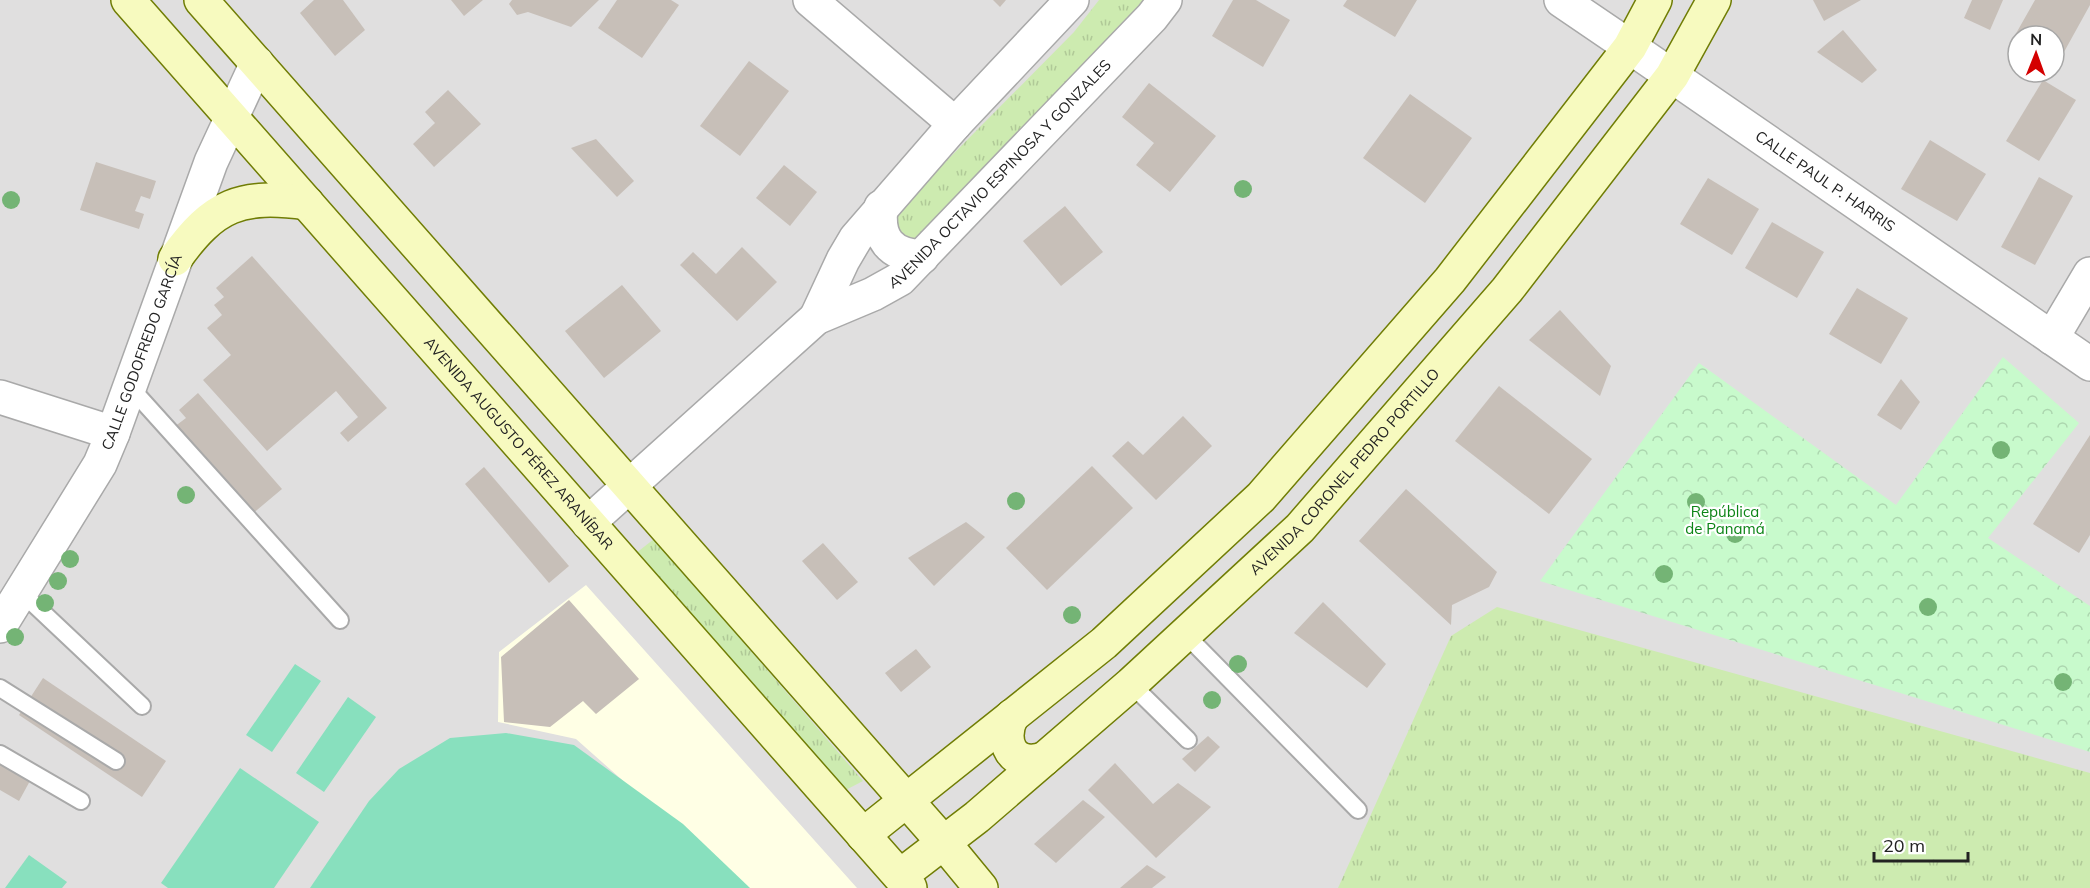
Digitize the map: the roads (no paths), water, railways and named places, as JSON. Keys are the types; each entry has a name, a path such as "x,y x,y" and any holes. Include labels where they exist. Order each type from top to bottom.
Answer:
{"main road":[{"name":"AVENIDA AUGUSTO PÉREZ ARANÍBAR","path":"128,0 905,882"},
{"path":"863,835 1104,643 1261,496 1449,280 1630,47 1655,0"},
{"name":"AVENIDA CORONEL PEDRO PORTILLO","path":"905,882 944,843 1131,684 1300,528 1507,290 1672,76 1714,0"},
{"path":"211,4 257,63 944,843 981,888"},
{"path":"175,259 199,228 231,207 264,199 307,203"},
{"path":"1012,716 1007,727 1006,738 1012,753 1021,759 1044,759"}],"street":[{"path":"810,0 955,124"},
{"name":"AVENIDA OCTAVIO ESPINOSA Y GONZALES","path":"816,318 856,238 955,124 1072,0"},
{"name":"AVENIDA OCTAVIO ESPINOSA Y GONZALES","path":"588,523 816,318 873,294 900,279 1152,17 1165,0"},
{"name":"CALLE PAUL P. HARRIS","path":"1561,0 2090,364"},
{"name":"CALLE GODOFREDO GARCÍA","path":"0,626 99,464 113,433 211,162 257,63"},
{"path":"881,207 879,222 884,237 893,248 907,256 922,256"},
{"path":"2052,338 2090,274"},
{"path":"0,397 113,433"}],"lane":[{"path":"130,387 340,620"},
{"path":"21,592 142,706"},
{"path":"1185,634 1358,810"},
{"path":"1131,684 1188,740"},
{"path":"0,688 116,761"},
{"path":"0,754 81,801"}],"park label":[{"name":"República de Panamá","path":"1725,520"}]}
